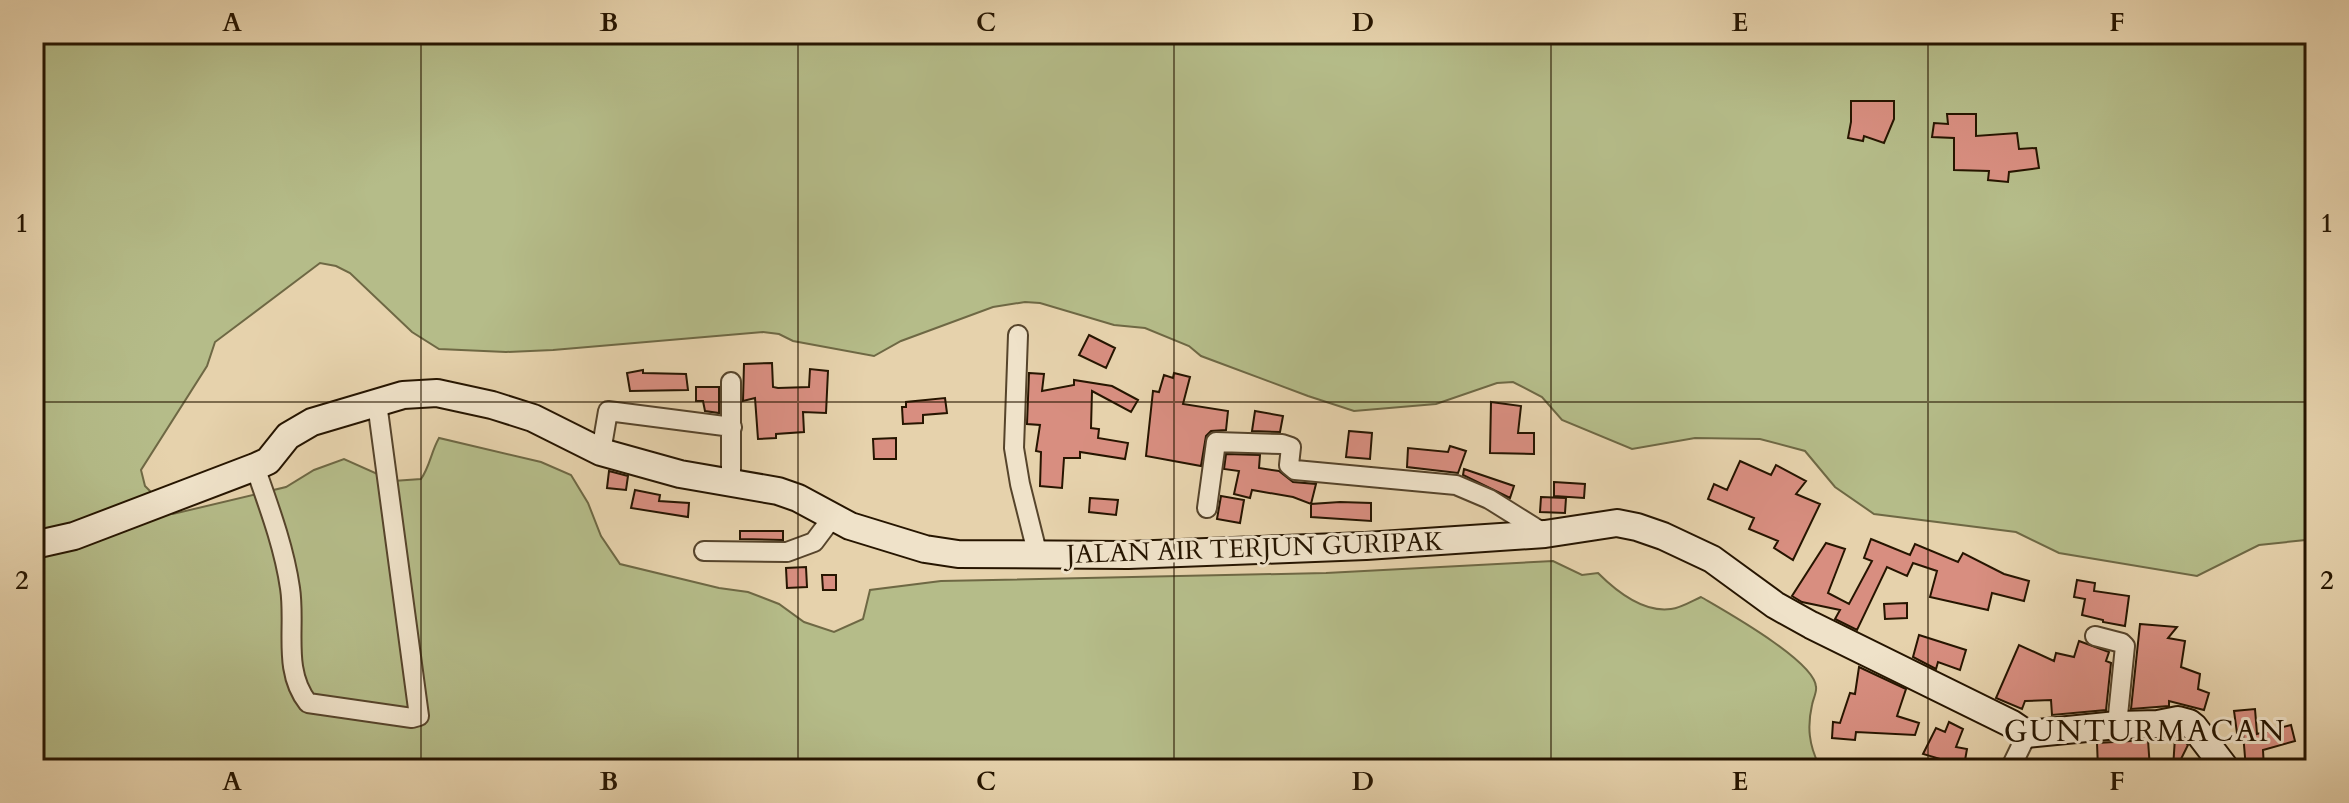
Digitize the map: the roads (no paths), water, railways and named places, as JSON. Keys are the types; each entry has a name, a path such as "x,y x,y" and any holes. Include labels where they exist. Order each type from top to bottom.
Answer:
{"street":[{"path":"1018,335 1014,448 1038,556"},
{"path":"731,382 731,483"},
{"name":"JALAN AIR TERJUN GURIPAK","path":"255,467 268,461 288,436 322,418 403,395 437,393 533,418 601,452 680,474 778,491 798,498 850,526 925,549 958,554 1038,556 1366,546 1545,534 1617,523 1663,536 1712,559 1775,605 2027,734"},
{"path":"34,545 74,536 255,467 272,514 290,587 293,611 291,658 299,691 308,703 412,718 419,716 377,403"},
{"path":"601,452 608,411 732,427"},
{"path":"1207,508 1216,442 1282,444 1291,447 1290,468 1456,485 1489,499 1545,534"},
{"path":"704,551 787,552 814,542 832,518"},
{"path":"2095,636 2125,646 2117,725"},
{"path":"2010,769 2027,734 2178,720 2189,723 2226,769"}],"district":[{"name":"GUNTURMACAN","path":"2145,731"}]}
